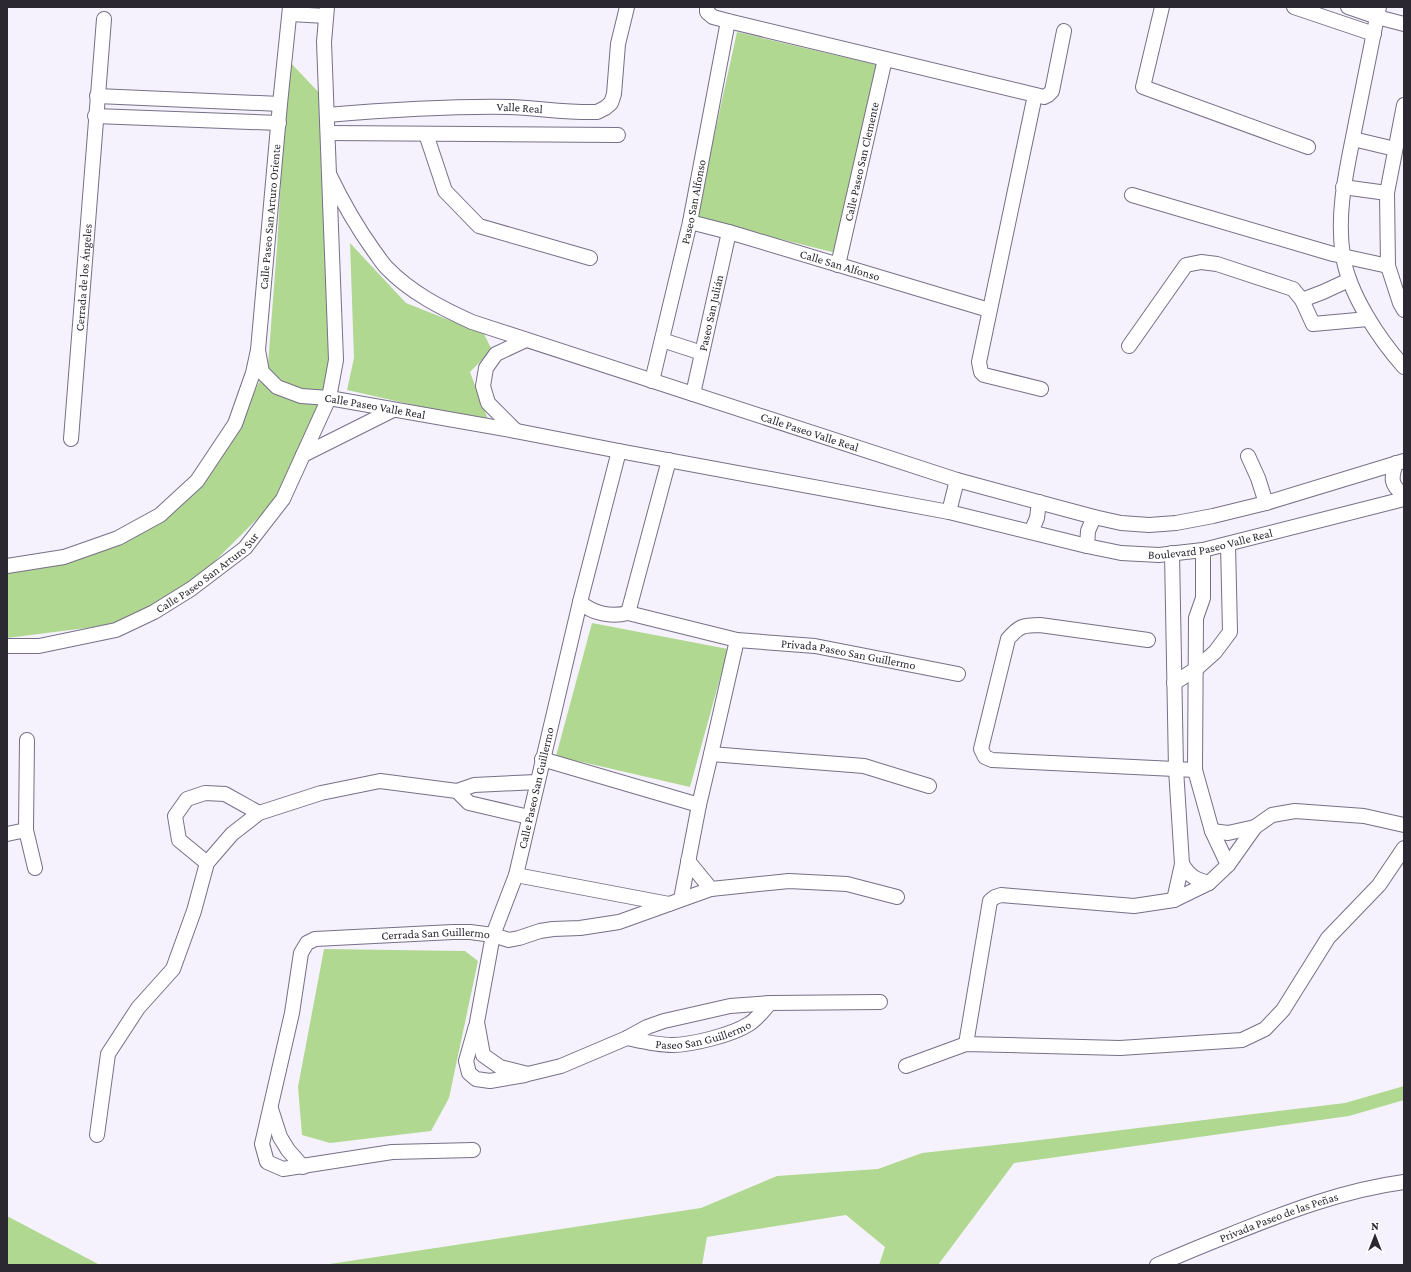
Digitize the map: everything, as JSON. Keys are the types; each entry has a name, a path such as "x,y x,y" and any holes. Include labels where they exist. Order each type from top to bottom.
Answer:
{"street":[{"name":"Valle Real","path":"327,115 423,108 467,107 597,112 611,103 614,94 618,44 627,7"},
{"path":"707,7 707,12 713,17 1044,97 1052,91 1064,31"},
{"path":"1162,7 1142,87 1308,147"},
{"path":"1294,7 1374,34"},
{"path":"1348,7 1378,12 1404,24"},
{"path":"290,10 327,12 324,42 336,360 329,398"},
{"name":"Calle Paseo San Arturo Oriente","path":"7,566 64,557 118,538 160,515 197,481 235,424 253,373 258,350 290,10"},
{"path":"1378,12 1343,187 1340,222 1343,256 1349,280 1368,319 1387,348 1404,367"},
{"name":"Cerrada de los Ángeles","path":"71,439 95,116 104,19"},
{"name":"Paseo San Alfonso","path":"652,381 690,222 728,21"},
{"name":"Calle Paseo San Clemente","path":"838,265 884,59"},
{"path":"1035,95 979,362 981,372 989,377 1041,389"},
{"path":"97,96 280,104"},
{"path":"192,120 193,100"},
{"path":"1404,105 1387,193 1388,266 1400,303 1404,310"},
{"path":"95,116 279,123"},
{"path":"328,133 618,135"},
{"path":"426,134 444,191 479,226 590,258"},
{"path":"1353,139 1395,149"},
{"name":"Calle Paseo Valle Real","path":"329,174 343,204 361,234 386,267 408,287 446,311 472,322 526,340 957,480 1094,518"},
{"path":"1343,187 1387,193"},
{"path":"1132,195 1343,256 1388,266"},
{"name":"Calle San Alfonso","path":"690,222 729,232 989,310"},
{"name":"Paseo San Julián","path":"693,394 729,232"},
{"path":"1129,346 1186,265 1202,262 1217,264 1293,289 1302,300 1313,324 1368,319"},
{"path":"1302,300 1324,292 1349,280"},
{"path":"516,431 488,404 483,386 486,368 496,354 526,340"},
{"path":"662,340 702,353"},
{"name":"Calle Paseo Valle Real","path":"258,350 262,372 277,387 301,396 329,398 516,431 949,512 1016,528"},
{"name":"Calle Paseo San Arturo Sur","path":"7,646 39,646 116,630 154,612 192,590 245,548 284,500 329,398"},
{"path":"303,455 393,410"},
{"name":"Calle Paseo San Guillermo","path":"493,935 516,875 580,602 619,451"},
{"path":"1248,456 1258,478 1266,503"},
{"path":"628,613 669,460"},
{"path":"1087,546 1088,531 1094,518 1121,523 1176,523 1266,503 1400,462"},
{"path":"1400,462 1392,473 1392,481 1396,489 1404,495"},
{"path":"949,512 957,480"},
{"name":"Boulevard Paseo Valle Real","path":"1016,528 1087,546 1127,554 1159,555 1203,550 1404,499"},
{"path":"1031,532 1037,518 1038,502"},
{"path":"1174,683 1196,670 1215,652 1230,632 1228,544"},
{"path":"1203,550 1203,598 1196,618 1195,770 1212,831 1228,865"},
{"path":"1172,554 1176,769 1182,864 1174,900"},
{"path":"580,602 588,610 599,613 628,613 737,640 712,754 699,805 688,861 675,902"},
{"path":"1148,640 1040,625 1025,625 1016,629 1008,639 981,750 985,756 992,760 1195,770"},
{"name":"Privada Paseo San Guillermo","path":"737,640 816,646 958,674"},
{"path":"27,740 26,830 34,868"},
{"path":"712,754 864,766 928,786"},
{"path":"542,759 699,805"},
{"path":"97,1135 108,1054 138,1008 173,968 194,911 206,863 232,834 259,813 321,793 380,781 456,791 474,785 537,782"},
{"path":"456,791 468,804 529,817"},
{"path":"206,863 180,840 175,816 187,799 205,793 225,794 259,813"},
{"path":"966,1044 990,901 995,897 1001,895 1134,906 1174,900 1209,883 1228,865 1255,827 1272,815 1295,811 1364,816 1404,825"},
{"path":"1212,831 1228,833 1255,827"},
{"path":"7,834 26,830"},
{"path":"906,1066 966,1044 1120,1048 1242,1040 1265,1029 1283,1010 1328,938 1379,885 1404,848"},
{"path":"688,861 711,889"},
{"path":"1182,864 1187,873 1194,879 1209,883"},
{"path":"516,875 675,902"},
{"path":"493,935 509,940 553,929 580,928 619,922 711,889 789,881 847,884 897,897"},
{"name":"Cerrada San Guillermo","path":"271,1108 292,1013 301,954 307,943 315,939 453,932 470,932 493,935 477,1022 466,1061 469,1073"},
{"name":"Paseo San Guillermo","path":"469,1073 476,1079 490,1081 561,1066 627,1038 646,1027 664,1021 730,1006 770,1003 880,1002"},
{"name":"Paseo San Guillermo","path":"627,1038 656,1044 672,1045 695,1043 748,1025 770,1003"},
{"name":"Cerrada San Guillermo","path":"477,1022 483,1055"},
{"name":"Paseo San Guillermo","path":"483,1055 500,1067 528,1074"},
{"path":"271,1108 280,1137 288,1150 303,1167"},
{"path":"271,1108 262,1144 266,1162 283,1169 392,1152 473,1150"},
{"name":"Privada Paseo de las Peñas","path":"1157,1265 1269,1219 1347,1194 1404,1182"}],"green space":[{"path":"737,32 877,65 836,253 696,218"},
{"path":"288,60 325,99 330,364 321,409 279,497 189,587 110,625 7,638 7,570 64,562 190,496 233,433 268,365 277,247"},
{"path":"350,243 406,303 484,334 492,350 470,372 489,422 347,390 354,358"},
{"path":"592,623 728,649 690,787 556,756"},
{"path":"324,949 465,951 478,961 449,1098 431,1131 330,1143 302,1135 298,1087"},
{"path":"1404,1086 1404,1100 1349,1116 1014,1163 938,1265 879,1265 885,1247 846,1215 707,1237 702,1265 323,1265 701,1208 777,1176 878,1169 922,1153 1345,1103"},
{"path":"7,1216 100,1265 7,1265"}]}
